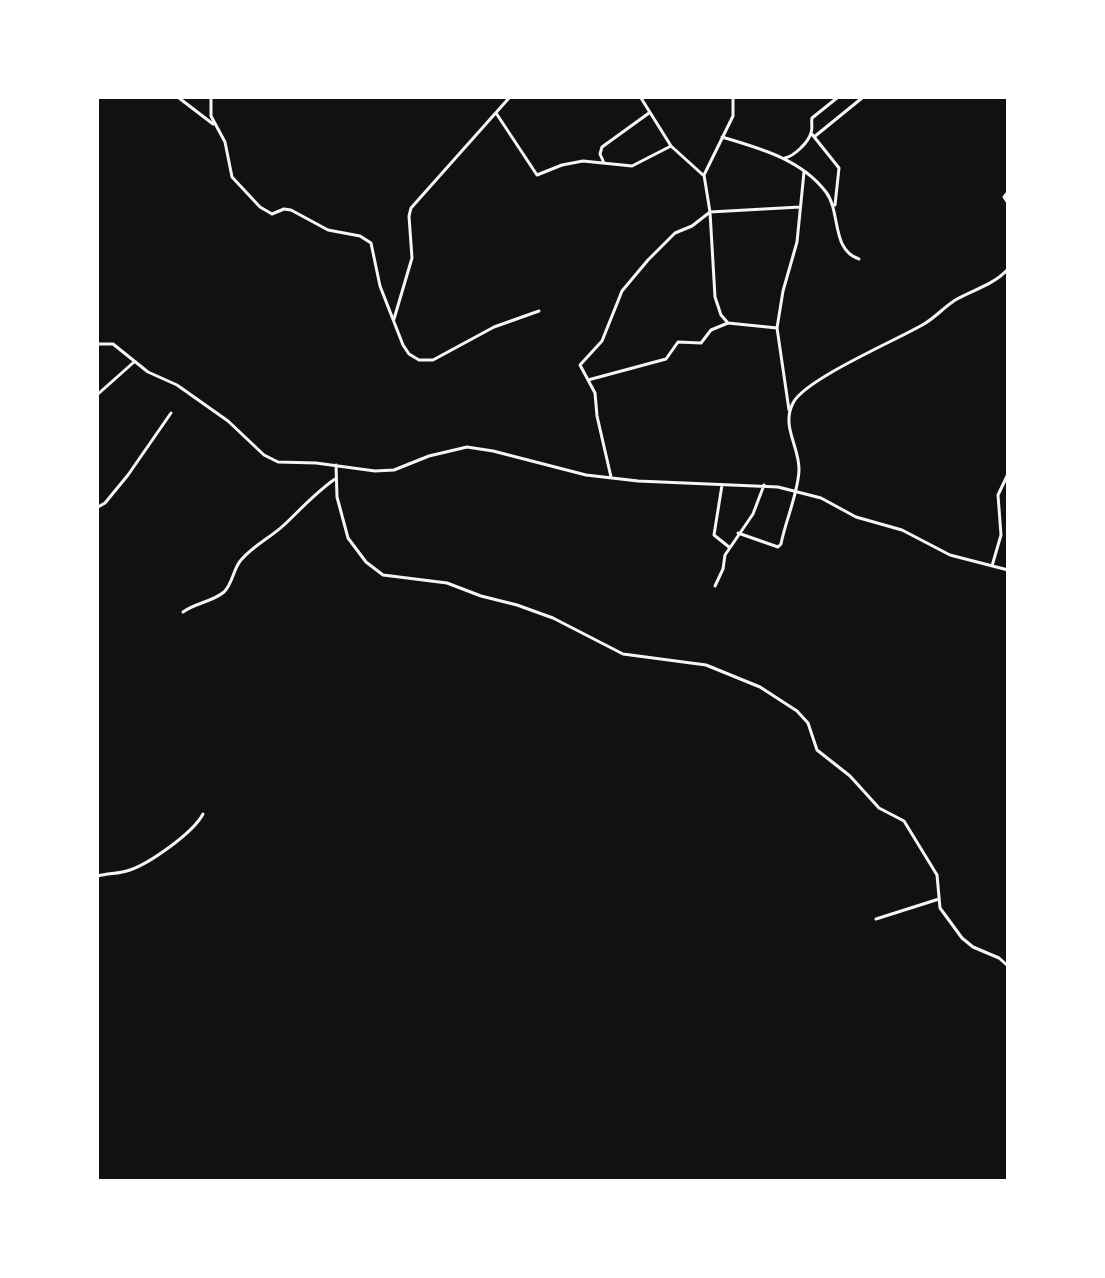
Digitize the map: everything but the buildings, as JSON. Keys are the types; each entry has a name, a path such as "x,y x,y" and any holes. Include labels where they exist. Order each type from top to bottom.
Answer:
{"street":[{"path":"179,98 214,125"},
{"path":"211,98 211,116 225,142 232,177 260,207 272,214 284,209 291,210 328,230 360,236 371,243 380,286 394,321 410,354 419,360 433,360 494,327 539,311"},
{"path":"394,321 412,258 409,216 411,208 428,186 509,98"},
{"path":"641,98 671,146 704,175"},
{"path":"728,323 721,315 715,297 710,212 704,175 733,116 733,98"},
{"path":"837,98 811,120 812,135 840,170 835,218 842,245 847,252 859,259"},
{"path":"784,158 792,155 812,135 862,98"},
{"path":"604,163 600,154 602,147 650,112"},
{"path":"496,113 537,176 575,163 632,166 671,146"},
{"path":"722,137 784,158 822,187 835,207"},
{"path":"738,533 780,546 799,469 789,429 790,411 777,328 783,291 797,242 804,172"},
{"path":"1008,192 1004,197 1008,203"},
{"path":"611,477 597,416 595,393 581,370 581,362 602,341 622,291 667,240 679,230 692,226 710,212 800,207"},
{"path":"790,411 799,395 823,377 927,323 955,300 992,282 1008,269"},
{"path":"588,380 666,359 678,342 701,343 711,330 728,323 777,328"},
{"path":"98,344 113,344 148,372 177,385 208,406 272,459 290,463 336,465 366,470 394,470 439,452 467,447 493,451 586,475 638,481 764,485 795,490 820,498 856,516 902,530 950,555 1008,570"},
{"path":"98,394 134,362"},
{"path":"98,507 105,503 128,475 171,413"},
{"path":"336,465 335,479 348,538 366,562 383,575 447,583 481,596 517,605 553,618 623,654 676,660 715,668 760,687 797,711 808,723 817,750 850,776 879,808 904,821 937,875 940,908 966,942 999,958 1008,966"},
{"path":"992,566 1000,535 998,495 1008,474"},
{"path":"183,612 192,605 221,594 230,583 242,558 285,524 315,492 335,479"},
{"path":"722,485 714,535 729,547"},
{"path":"715,586 729,547 753,514 764,485"},
{"path":"98,876 131,870 144,863 183,836 203,814"},
{"path":"876,919 939,899"}]}
